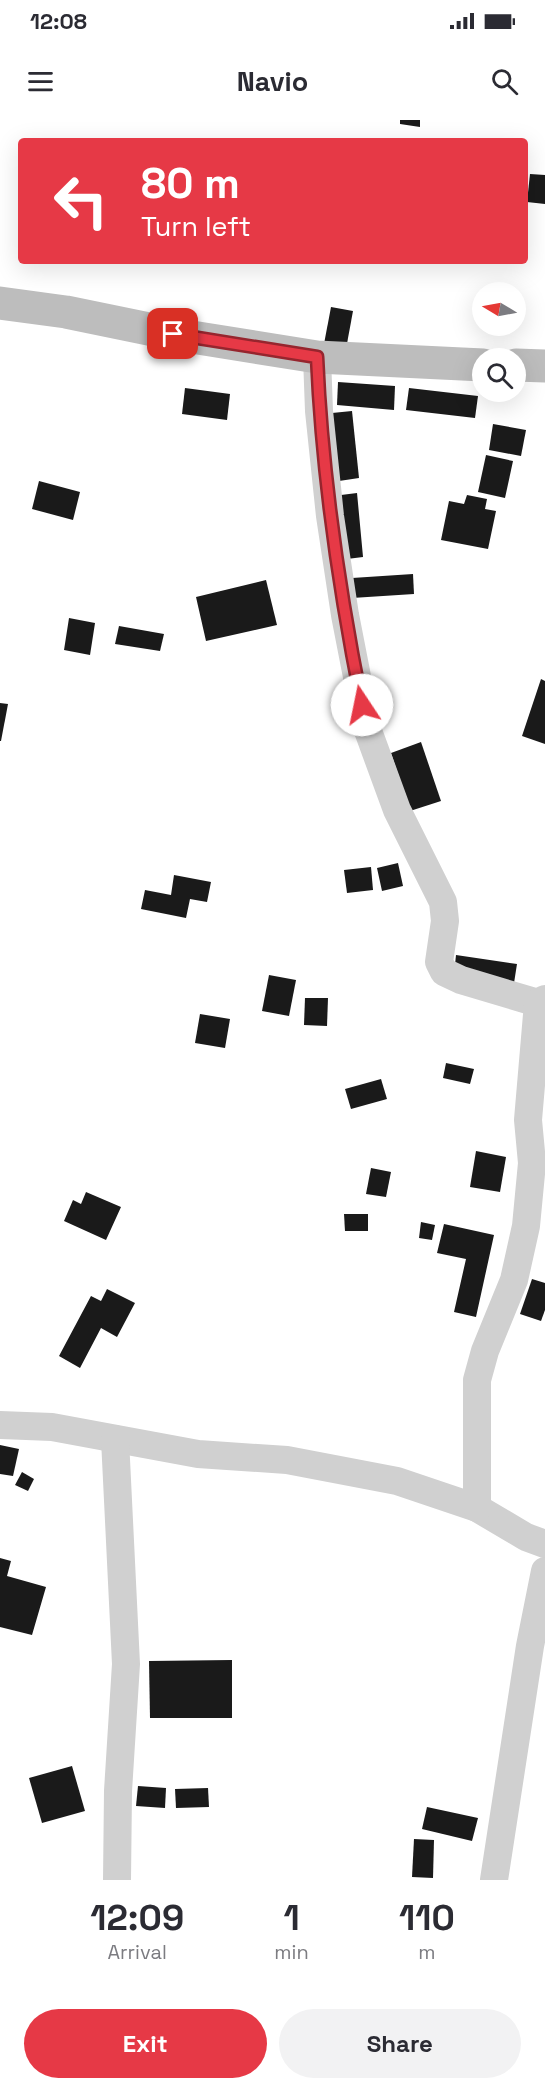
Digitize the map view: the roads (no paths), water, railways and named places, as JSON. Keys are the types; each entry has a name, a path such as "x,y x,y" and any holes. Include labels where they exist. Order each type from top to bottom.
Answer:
{"street":[{"path":"0,303 66,312 173,334 317,357 472,364"},
{"path":"317,357 319,411 330,516 345,615 367,728 397,810 443,902 445,921 439,962 444,972 461,980 542,1001 528,1120 532,1163 526,1226 514,1280 485,1351 477,1380 477,1508"},
{"path":"526,365 545,366"},
{"path":"0,1425 52,1427 198,1454 287,1460 397,1481 477,1508 526,1537 545,1544"},
{"path":"115,1439 126,1664 118,1791 117,1880"},
{"path":"494,1880 530,1646 545,1571"}]}
